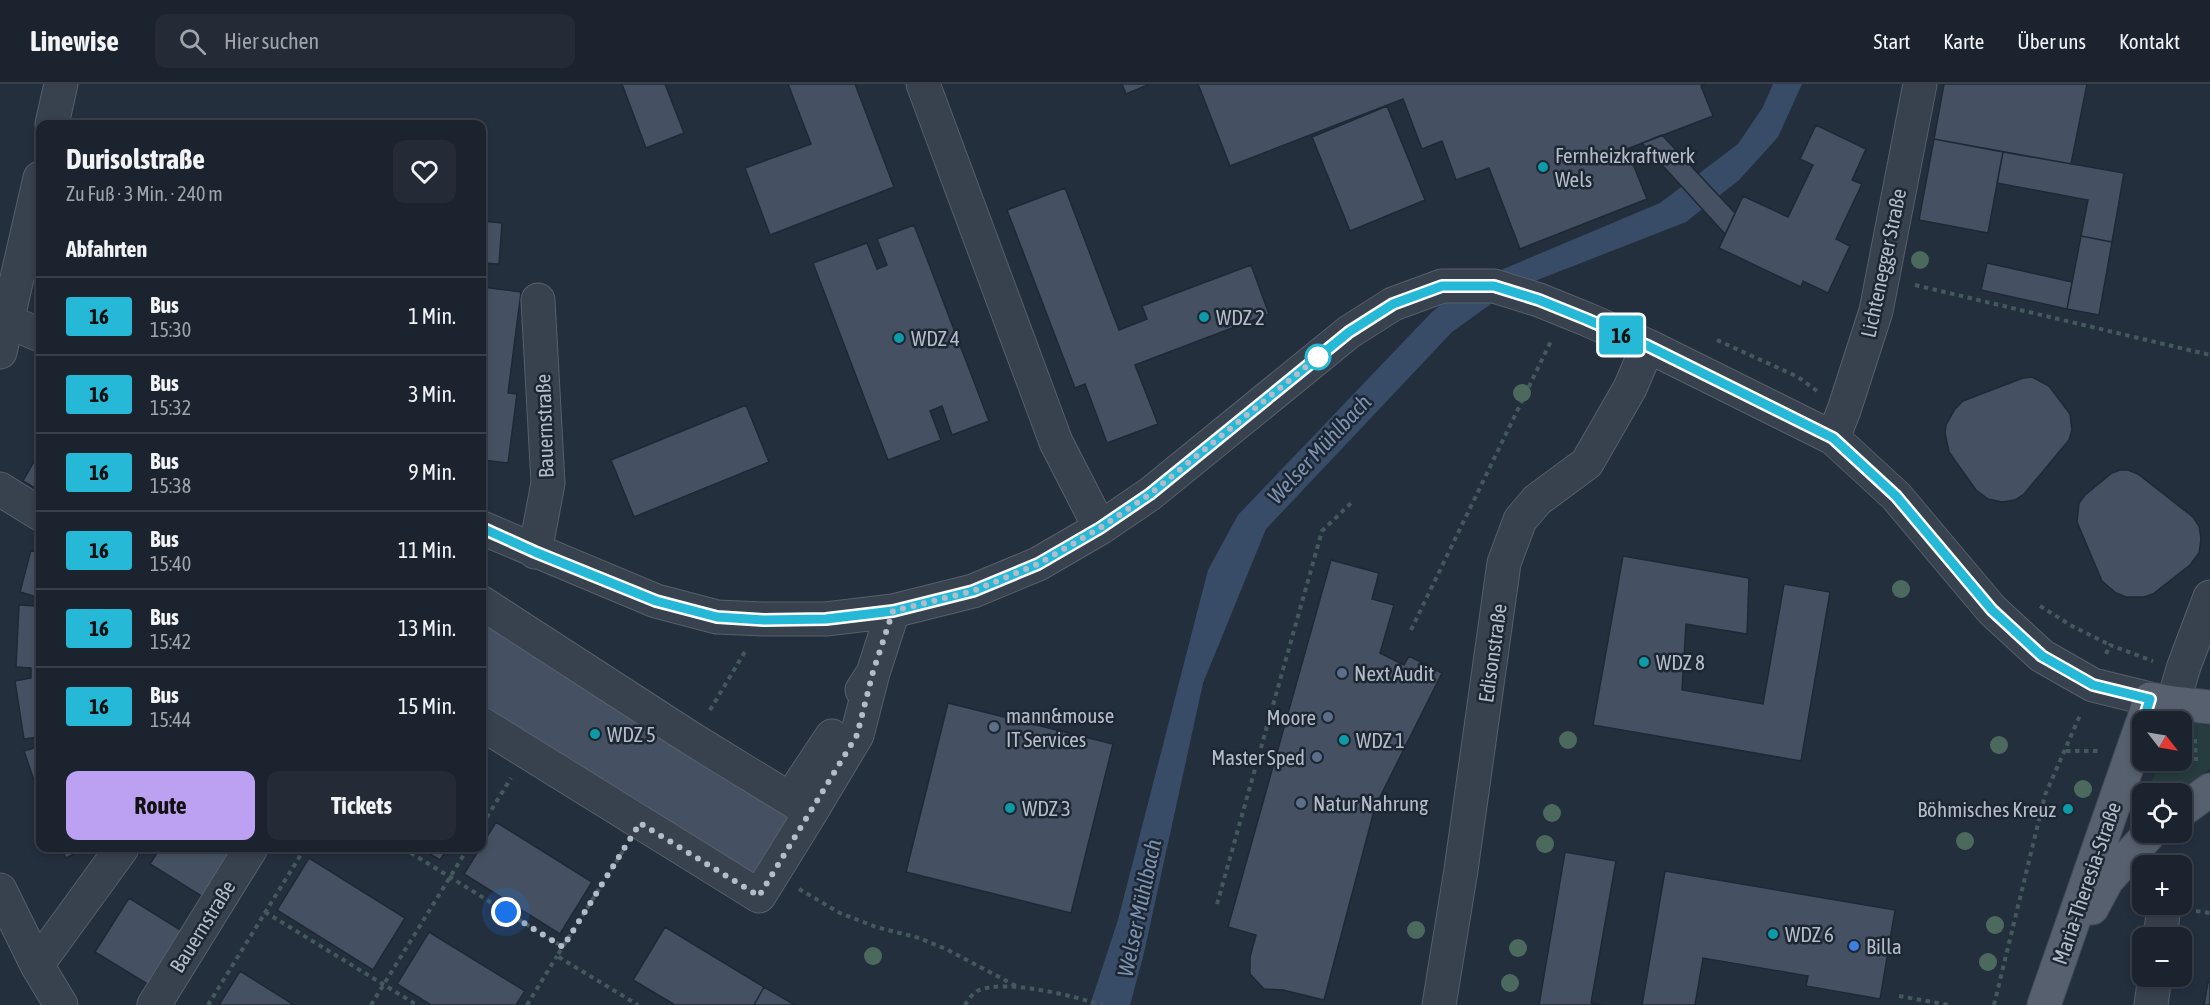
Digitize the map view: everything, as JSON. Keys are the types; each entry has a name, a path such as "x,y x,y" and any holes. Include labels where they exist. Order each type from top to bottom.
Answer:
{"main road":[{"path":"2164,711 2210,707"},
{"name":"Maria-Theresia-Straße","path":"2044,1005 2132,766"},
{"path":"2192,794 2203,776"},
{"name":"Maria-Theresia-Straße","path":"2054,975 2107,880 2141,843"}],"street":[{"path":"53,120 62,84"},
{"path":"923,84 1056,442 1100,528"},
{"name":"Lichtenegger Straße","path":"1833,438 1876,311 1920,84"},
{"path":"0,352 4,320 36,194"},
{"path":"486,541 535,552 656,601 717,617 764,620 826,619 893,611 973,591 1038,564 1100,528 1150,494 1349,332 1393,304 1442,286 1494,286 1539,300 1648,346 1833,438 1896,496 1992,610 2042,656 2093,685 2150,711"},
{"name":"Bauernstraße","path":"535,552 548,483 538,300"},
{"path":"4,320 36,333"},
{"name":"Edisonstraße","path":"1439,1005 1461,870 1504,562 1520,520 1537,500 1587,463 1630,388 1648,346"},
{"path":"0,489 36,512"},
{"path":"2153,711 2184,666 2210,597"},
{"path":"486,606 692,739 805,800"},
{"path":"486,726 759,896 773,874 805,800 873,672 893,611"},
{"path":"37,965 119,852"},
{"name":"Bauernstraße","path":"154,1005 249,852"},
{"path":"0,890 37,965 61,1005"},
{"path":"2151,1005 2153,987"}],"path":[{"path":"1883,277 2210,355"},
{"path":"1412,630 1551,341"},
{"path":"1217,904 1322,531 1351,503"},
{"path":"692,739 764,620"},
{"path":"1995,1005 2045,795 2074,734 2110,645 2145,659 2184,666"},
{"path":"486,819 527,752"},
{"path":"527,1005 640,823"},
{"path":"208,1005 302,852"},
{"path":"409,852 563,947"},
{"path":"371,1005 466,852"},
{"path":"773,874 840,913 876,927 920,938 1018,987"},
{"path":"265,912 417,1005"},
{"path":"557,956 638,1005"},
{"path":"964,1005 975,992 995,986 1018,987 1102,1005"},
{"path":"1899,996 1949,1005"}],"green space":[{"path":"2192,723 2210,725 2210,769 2189,783 2151,783 2157,771 2192,771"}],"water":[{"name":"Welser Mühlbach","path":"1773,84 1802,84 1778,137 1739,180 1686,222 1509,291 1452,332 1266,529 1203,683 1144,953 1130,1005 1090,1005 1118,920 1208,570 1238,515 1431,313 1463,286 1660,203 1738,144 1763,107"}],"building":[{"path":"622,84 665,84 684,133 646,148"},
{"path":"788,84 855,84 894,187 770,235 745,168 811,144"},
{"path":"1122,84 1150,84 1126,94"},
{"name":"Fernheizkraftwerk Wels","path":"1198,84 1707,84 1701,86 1713,116 1627,149 1647,199 1520,249 1489,168 1456,180 1442,141 1422,149 1403,99 1230,166"},
{"path":"1944,84 2087,84 2071,164 1934,139"},
{"path":"1387,106 1425,200 1350,231 1312,137"},
{"path":"1816,125 1866,149 1852,180 1862,184 1836,239 1850,246 1828,293 1803,281 1801,287 1719,248 1743,196 1788,217 1813,165 1800,159"},
{"path":"1662,135 1735,213 1725,234 1642,143"},
{"path":"1934,139 2003,152 1988,233 1919,220"},
{"path":"2003,152 2124,173 2112,242 2081,236 2088,200 1997,183"},
{"name":"WDZ 2","path":"1065,188 1119,330 1147,319 1142,306 1251,265 1269,314 1135,365 1158,424 1107,443 1085,384 1075,388 1007,210"},
{"path":"486,221 502,223 499,264 486,263"},
{"name":"WDZ 4","path":"914,225 989,421 952,435 942,406 930,411 941,440 888,460 813,263 867,243 877,269 887,265 877,239"},
{"path":"2081,236 2112,242 2099,315 2067,309"},
{"path":"1987,263 2072,282 2067,309 1981,290"},
{"path":"486,288 521,292 508,393 517,394 508,463 486,460"},
{"path":"2032,377 2049,386 2070,414 2072,430 2069,440 2024,494 2015,500 2002,502 1988,499 1976,490 1949,452 1945,433 1946,425 1955,409 1963,401 2023,378"},
{"path":"746,405 769,462 634,517 611,460"},
{"path":"36,458 36,489 23,481"},
{"path":"2120,470 2138,474 2193,517 2199,526 2201,539 2199,553 2190,565 2153,594 2144,597 2126,597 2116,593 2102,581 2077,522 2079,503 2085,495 2112,473"},
{"path":"31,550 36,552 36,597 20,592"},
{"name":"WDZ 8","path":"1623,556 1749,578 1747,634 1686,624 1682,690 1763,704 1784,584 1830,592 1801,761 1593,725"},
{"name":"WDZ 1","path":"1331,560 1379,573 1372,599 1394,605 1380,653 1404,665 1409,656 1442,673 1375,807 1324,1000 1283,990 1264,989 1250,974 1250,957 1256,935 1228,927"},
{"path":"36,602 36,737 24,739 15,681 31,678 31,668 16,667 19,605 35,606"},
{"name":"WDZ 5","path":"486,624 798,817 760,878 486,708"},
{"name":"WDZ 3","path":"948,703 1113,744 1071,913 906,872"},
{"path":"36,747 36,786 24,751"},
{"path":"496,822 592,882 560,934 464,874 478,852 486,852 486,838"},
{"path":"63,852 78,852 66,858"},
{"path":"158,852 231,852 203,897 150,864"},
{"path":"427,852 445,852 440,860"},
{"path":"1565,852 1616,861 1591,1003 1602,1005 1539,1005"},
{"path":"309,858 405,918 373,970 277,910"},
{"name":"WDZ 6","path":"1665,871 1895,910 1880,999 1806,986 1808,976 1703,958 1695,1005 1642,1005"},
{"path":"129,898 182,931 149,985 95,952"},
{"path":"665,927 764,987 754,1005 675,1005 633,980"},
{"path":"429,932 525,991 516,1005 431,1005 397,984"},
{"path":"240,971 294,1005 219,1005"},
{"path":"2208,982 2210,982 2210,1005 2204,1005"},
{"path":"764,987 795,1005 754,1005"}],"bus line":[{"name":"16","path":"486,530 656,601 717,617 764,620 826,619 893,611 973,591 1038,564 1100,528 1150,494 1215,443 1349,332 1393,304 1442,286 1494,286 1539,300 1648,346 1833,438 1896,496 1992,610 2042,656 2093,685 2150,699 2146,711"}],"place":[{"name":"Fernheizkraftwerk Wels","path":"1543,167"},
{"name":"WDZ 2","path":"1204,317"},
{"name":"WDZ 4","path":"899,338"},
{"name":"WDZ 8","path":"1644,662"},
{"name":"Next Audit","path":"1342,673"},
{"name":"Moore","path":"1328,717"},
{"name":"mann&mouse IT Services","path":"994,727"},
{"name":"WDZ 5","path":"595,734"},
{"name":"WDZ 1","path":"1344,740"},
{"name":"Master Sped","path":"1317,757"},
{"name":"Natur Nahrung","path":"1301,803"},
{"name":"WDZ 3","path":"1010,808"},
{"name":"Böhmisches Kreuz","path":"2068,809"},
{"name":"WDZ 6","path":"1773,934"},
{"name":"Billa","path":"1854,946"}],"route":[{"path":"506,912 563,947 640,823 759,896 857,735 873,672 893,611 973,591 1038,564 1100,528 1150,494 1318,357"}]}
